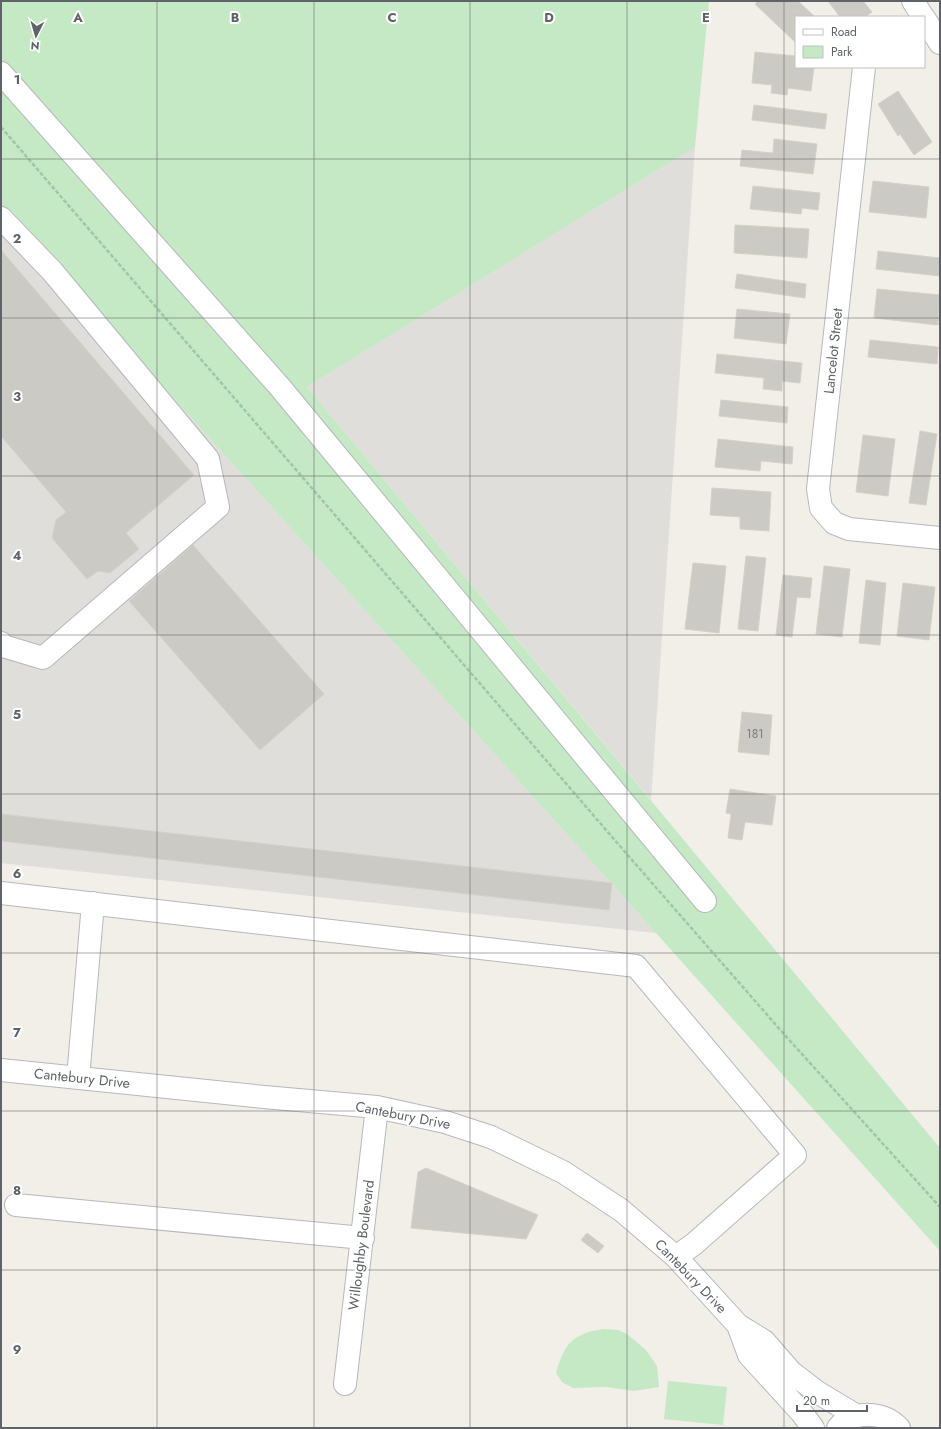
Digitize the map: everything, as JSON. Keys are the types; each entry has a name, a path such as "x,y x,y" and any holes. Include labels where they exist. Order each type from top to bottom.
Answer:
{"street":[{"path":"925,20 940,43"},
{"name":"Lancelot Street","path":"864,68 818,489 821,508 834,523 849,529 940,538"},
{"path":"1,73 279,386 705,901"},
{"path":"1,218 52,271 208,459 218,507 43,658 3,646 1,643"},
{"path":"1,893 636,966 795,1155 694,1244 676,1257"},
{"path":"78,1078 93,903"},
{"name":"Cantebury Drive","path":"1,1070 377,1107 444,1122 491,1137 563,1172 621,1210 676,1257 738,1325 764,1341 791,1372 812,1388 857,1416"},
{"name":"Willoughby Boulevard","path":"345,1384 377,1107"},
{"path":"16,1205 363,1238"},
{"name":"Cantebury Drive","path":"738,1325 749,1355 801,1412 813,1428"},
{"path":"838,1428 846,1420 857,1416 866,1415 881,1416 894,1423 899,1428"}],"path":[{"path":"1,127 625,852 783,1033 940,1207"}],"shaded area":[{"path":"695,147 651,800 307,387"},
{"path":"1,207 656,933 1,863"}],"green space":[{"path":"1,1 709,1 695,147 307,387 940,1148 940,1251 656,933 1,207"},
{"path":"603,1329 618,1330 627,1334 646,1350 657,1366 659,1387 634,1391 607,1387 573,1388 562,1382 556,1373 567,1347 577,1337 592,1331"},
{"path":"668,1381 727,1387 723,1425 664,1419"}],"building":[{"path":"758,1 798,1 814,16 795,16 795,42 755,4"},
{"path":"828,1 863,1 872,12 866,16 839,16"},
{"path":"755,52 795,56 795,68 814,68 811,91 788,88 787,95 771,93 772,85 752,83"},
{"path":"898,91 932,142 914,155 900,134 898,136 878,104"},
{"path":"754,105 827,114 825,129 752,120"},
{"path":"774,139 817,144 813,174 740,166 742,150 773,153"},
{"path":"873,181 929,187 926,218 869,212"},
{"path":"753,186 820,193 818,210 802,208 801,214 750,209"},
{"path":"735,225 809,229 807,258 734,253"},
{"path":"1,250 194,475 126,533 139,549 110,573 98,571 87,579 52,538 56,520 66,512 1,436"},
{"path":"878,251 940,258 940,276 876,269"},
{"path":"737,274 806,284 805,298 735,288"},
{"path":"877,289 940,295 938,325 874,318"},
{"path":"737,309 790,314 786,344 734,338"},
{"path":"870,340 938,347 937,364 868,357"},
{"path":"717,354 802,363 800,383 782,381 782,391 763,389 764,378 715,373"},
{"path":"721,400 788,407 787,423 719,416"},
{"path":"920,431 937,434 926,505 909,503"},
{"path":"863,435 895,439 888,496 856,492"},
{"path":"718,439 793,447 792,464 761,461 760,471 715,467"},
{"path":"712,488 771,492 769,531 740,529 740,517 710,515"},
{"path":"193,545 324,694 260,750 129,601"},
{"path":"746,556 766,558 758,631 738,629"},
{"path":"693,563 726,566 719,633 685,629"},
{"path":"824,566 850,569 842,637 816,634"},
{"path":"783,575 812,578 810,598 797,597 792,637 776,635"},
{"path":"866,580 886,583 880,645 859,643"},
{"path":"903,583 935,587 929,640 897,636"},
{"path":"742,712 772,715 769,755 738,752"},
{"path":"730,789 776,796 772,825 745,822 742,840 728,838 731,814 726,813"},
{"path":"1,814 612,883 609,910 1,841"},
{"path":"426,1168 538,1215 526,1239 411,1228 418,1172"},
{"path":"587,1233 604,1246 598,1253 581,1240"}]}
